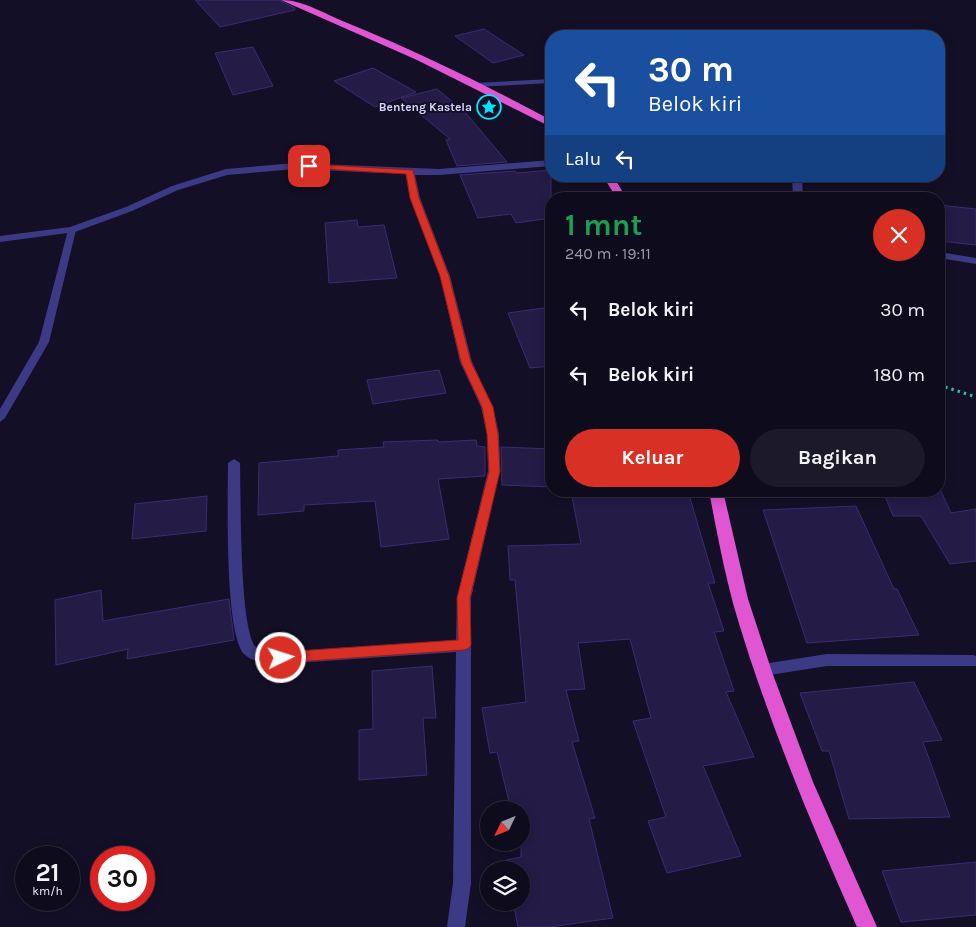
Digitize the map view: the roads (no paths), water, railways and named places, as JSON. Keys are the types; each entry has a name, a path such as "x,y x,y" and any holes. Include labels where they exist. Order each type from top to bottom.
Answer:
{"highway":[{"path":"285,0 378,39 545,121"},
{"path":"717,497 728,552 750,634 793,756 867,927"}],"street":[{"path":"474,85 545,81"},
{"path":"0,239 72,230 129,209 175,188 226,172 295,166 440,172 545,163"},
{"path":"410,172 415,198 444,276 466,362 487,407 493,434 494,471 464,598 462,883 456,927"},
{"path":"945,256 976,261"},
{"path":"234,463 238,593 242,639 249,650 262,656 281,658 464,645"},
{"path":"763,670 828,660 973,661"}],"lane":[{"path":"0,418 44,342 72,230"}],"place":[{"name":"Benteng Kastela","path":"489,107"}]}
